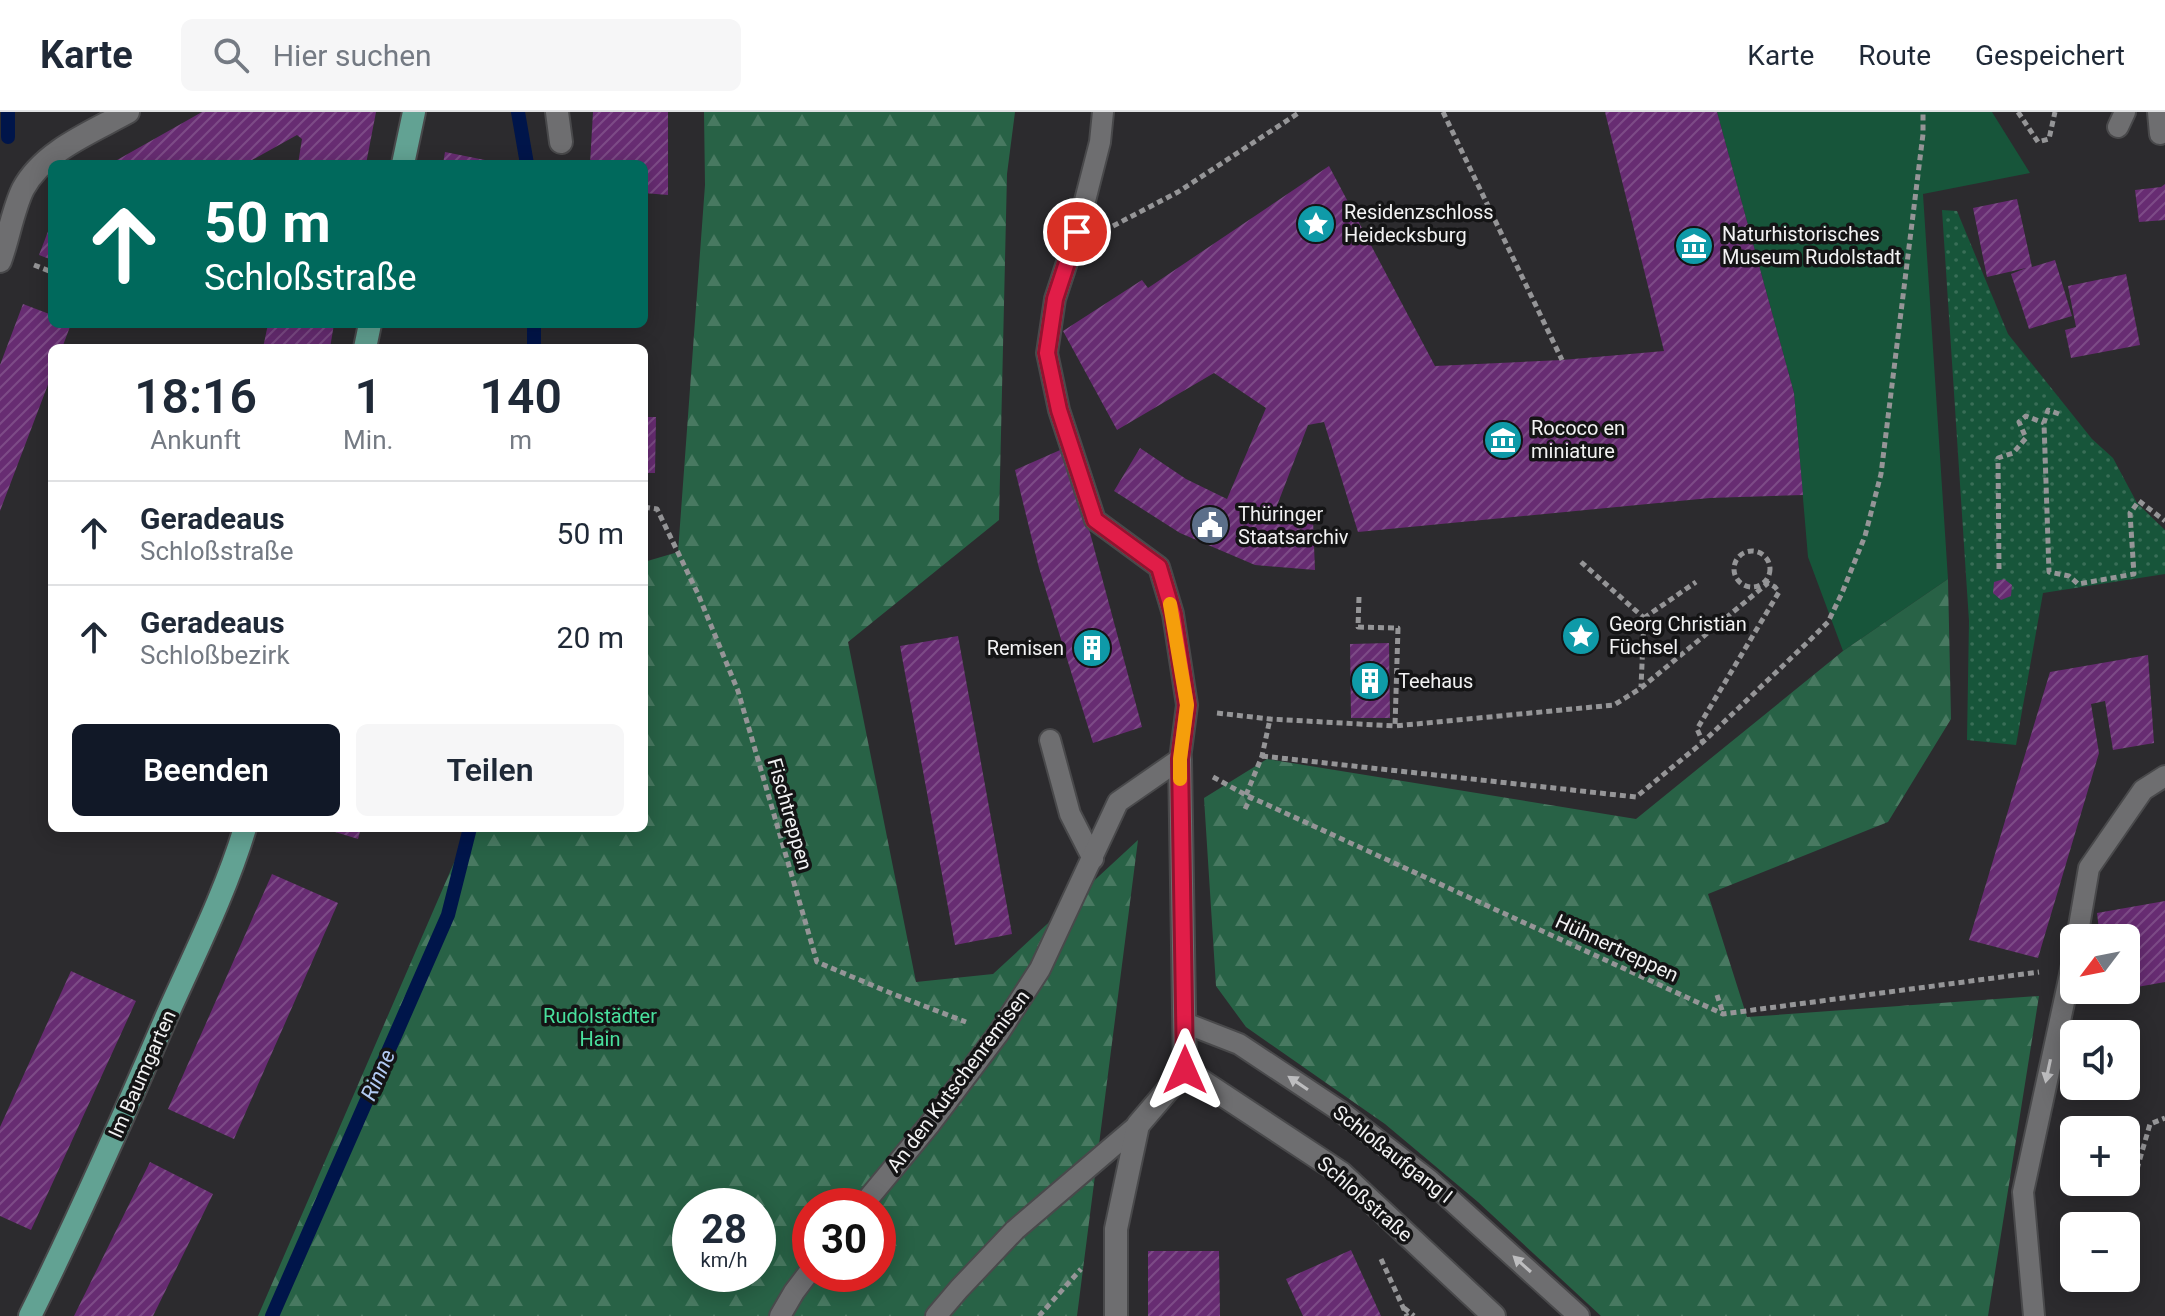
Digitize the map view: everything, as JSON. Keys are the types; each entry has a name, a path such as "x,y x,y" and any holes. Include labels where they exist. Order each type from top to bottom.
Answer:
{"main road":[{"path":"404,160 414,112"},
{"name":"Im Baumgarten","path":"30,1316 193,961 244,832"}],"street":[{"path":"50,160 128,112"},
{"path":"557,112 561,142"},
{"path":"0,261 23,190 48,162"},
{"path":"1116,1316 1116,1229 1138,1125 1185,1070 1180,759"},
{"name":"Schloßstraße","path":"1185,1070 1341,1173 1494,1316"}],"lane":[{"path":"1103,112 1100,142 1077,232 1055,299 1047,353 1059,410 1095,520 1159,567 1173,614 1187,705 1180,759"},
{"path":"2158,112 2160,134"},
{"path":"1050,740 1070,814 1093,859"},
{"name":"An den Kutschenremisen","path":"877,1188 998,1034 1040,969 1118,802 1180,759"},
{"path":"2079,924 2089,868 2143,790 2165,776"},
{"path":"2034,1316 2023,1192 2063,1004"},
{"name":"Schloßaufgang I","path":"1185,1023 1239,1044 1340,1111 1429,1180 1579,1316"},
{"path":"936,1316 1015,1230 1138,1125"},
{"path":"780,1316 794,1292"}],"path":[{"path":"1077,232 1106,230 1178,192 1300,112"},
{"path":"1443,112 1562,360"},
{"path":"1262,756 1636,797 1703,742 1828,622 1865,536 1881,474 1923,134 1923,112"},
{"path":"2018,112 2038,142 2049,139 2055,112"},
{"path":"2059,414 2048,410 2044,423 2049,572 2069,576 2078,584 2134,574 2130,513 2139,501 2165,521"},
{"path":"1999,569 1998,458 2013,453 2026,438 2019,422 2026,416 2044,423"},
{"name":"Fischtreppen","path":"648,508 657,509 698,594 738,691 817,962 998,1034"},
{"path":"1187,705 1219,713 1270,719 1395,726 1614,705 1641,688 1763,585 1770,569 1767,558 1752,550 1740,555 1735,565 1736,577 1746,586 1757,586 1763,585 1768,583 1779,592 1697,729 1703,742"},
{"path":"1581,562 1644,618"},
{"path":"1644,618 1696,582"},
{"path":"1359,597 1358,627 1398,628 1395,726"},
{"path":"1641,688 1644,618"},
{"path":"1245,809 1270,719"},
{"name":"Hühnertreppen","path":"1180,759 1248,796 1723,1014"},
{"path":"1717,995 1723,1014 2060,964"},
{"path":"2140,1159 2150,1124 2165,1118"},
{"path":"1039,1316 1116,1229"},
{"path":"1407,1316 1404,1307 1414,1316"}],"green space":[{"name":"Rudolstädter Hain","path":"704,112 1015,112 1007,174 999,520 848,642 916,982 993,974 1138,840 1077,1316 258,1316 467,832 648,832 648,561 678,552 705,185"},
{"path":"1717,112 1992,112 2030,173 1923,194 1948,579 1843,651 1808,557 1794,393"},
{"path":"1942,210 1957,211 2008,334 2092,439 2113,458 2137,503 2165,530 2165,574 2043,593 2016,745 1967,740 1969,621"},
{"path":"1948,579 1951,719 1888,822 1708,894 1747,1017 2039,996 1988,1316 1601,1316 1478,1202 1385,1124 1246,1027 1216,986 1204,798 1267,759 1636,819 1843,651"}],"building":[{"path":"202,112 376,112 367,160 299,160 302,139 297,135 252,160 117,160"},
{"path":"593,112 668,112 668,195 648,193 648,160 590,160"},
{"path":"1605,112 1717,112 1794,393 1803,495 1710,498 1358,532 1324,422 1308,425 1273,516 1313,520 1315,570 1255,565 1180,533 1114,491 1140,448 1186,479 1227,499 1266,408 1214,373 1117,430 1063,331 1142,280 1148,288 1329,166 1435,366 1664,351"},
{"path":"445,152 485,160 444,160"},
{"path":"2165,184 2165,220 2139,222 2135,190"},
{"path":"2017,199 2032,267 2055,260 2072,316 2029,329 2011,274 2026,268 1987,277 1973,208"},
{"path":"48,231 48,258 39,255"},
{"path":"2126,274 2140,345 2071,358 2065,330 2076,327 2068,286"},
{"path":"23,304 48,313 48,328 70,328 64,344 48,344 48,385 0,511 0,365"},
{"path":"267,328 333,328 331,344 264,344"},
{"path":"648,417 656,417 655,473 648,473"},
{"name":"Remisen","path":"1067,447 1142,727 1093,743 1039,568 1015,470"},
{"path":"2004,579 2012,585 2011,596 2001,600 1993,593 1994,582"},
{"path":"958,636 1012,934 955,945 900,646"},
{"name":"Teehaus","path":"1389,643 1390,718 1351,718 1350,644"},
{"path":"2148,655 2154,743 2113,750 2105,701 2091,704 2099,753 2038,958 1969,940 2050,672"},
{"path":"335,832 360,832 358,839"},
{"path":"272,874 338,903 234,1139 168,1109"},
{"path":"2165,901 2165,982 2140,986 2140,924 2098,924 2097,913"},
{"path":"71,971 136,1001 31,1230 0,1216 0,1127"},
{"path":"150,1162 213,1194 153,1316 74,1316"},
{"path":"1351,1250 1381,1316 1303,1316 1286,1279"},
{"path":"1148,1251 1219,1251 1220,1316 1148,1316"}],"waterway":[{"name":"Rinne","path":"8,112 8,137"},
{"name":"Rinne","path":"518,112 526,160"},
{"name":"Rinne","path":"534,328 534,344"},
{"name":"Rinne","path":"272,1316 448,915 469,832"}],"slow traffic":[{"path":"1170,604 1187,705 1180,779"}],"place":[{"name":"Residenzschloss Heidecksburg","path":"1316,224"},
{"name":"Naturhistorisches Museum Rudolstadt","path":"1694,246"},
{"name":"Rococo en miniature","path":"1503,440"},
{"name":"Thüringer Staatsarchiv","path":"1210,525"},
{"name":"Georg Christian Füchsel","path":"1581,636"},
{"name":"Remisen","path":"1092,648"},
{"name":"Teehaus","path":"1370,681"}],"route":[{"path":"1077,232 1055,299 1047,353 1059,410 1095,520 1159,567 1173,614 1187,705 1180,759 1185,1070"}]}
